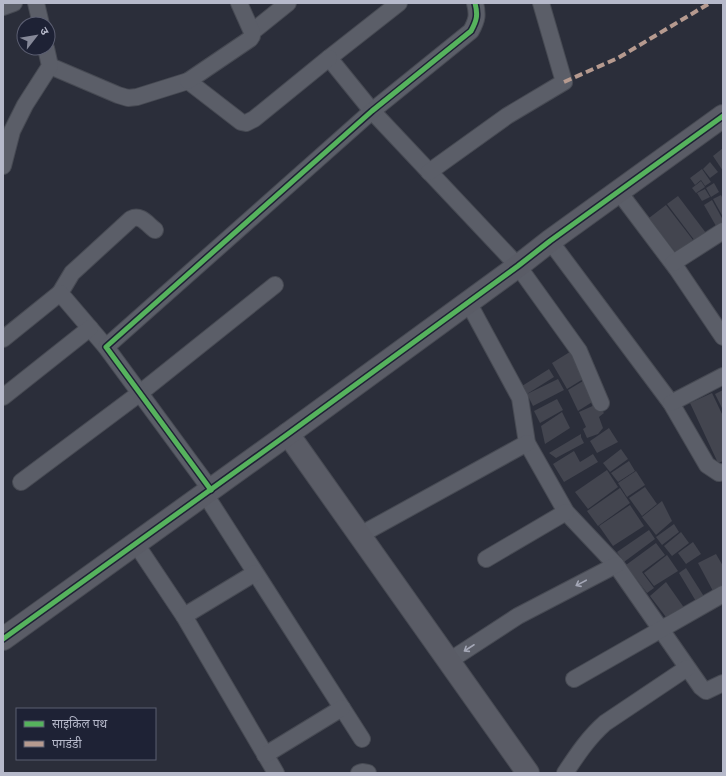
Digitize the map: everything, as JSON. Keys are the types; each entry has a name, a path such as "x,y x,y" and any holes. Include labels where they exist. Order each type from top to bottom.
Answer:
{"street":[{"path":"3,7 14,3"},
{"path":"36,3 38,16"},
{"path":"50,66 128,98 137,97 188,81 250,39 252,36 252,32 239,3"},
{"path":"252,32 288,3"},
{"path":"188,81 241,122 246,123 254,119 399,3"},
{"path":"106,347 372,111 471,31 478,14 475,3"},
{"path":"429,172 507,116 564,82 541,3"},
{"path":"3,166 12,131 25,104 50,66 48,56"},
{"path":"329,58 372,111 518,266 579,351 602,403"},
{"path":"3,639 288,434 723,116"},
{"path":"618,192 673,262 723,337"},
{"path":"3,339 60,293 72,273 131,219 140,217 155,230"},
{"path":"673,262 723,231"},
{"path":"550,241 671,403 707,465 719,472 723,472"},
{"path":"21,482 140,393 275,285"},
{"path":"60,293 106,347 140,393 208,492 255,573 362,738"},
{"path":"468,302 520,398 527,444 566,512 616,565 700,687 706,690 723,683"},
{"path":"3,397 90,328"},
{"path":"671,403 723,376"},
{"path":"288,434 528,773"},
{"path":"360,535 527,444"},
{"path":"486,559 566,512"},
{"path":"136,544 184,616 276,773"},
{"path":"449,661 518,616 616,565"},
{"path":"184,616 255,573"},
{"path":"574,679 723,594"},
{"path":"565,773 594,733 605,723 687,668"},
{"path":"265,755 342,708"},
{"path":"359,773 368,773"}],"building":[{"path":"723,148 723,171 713,156"},
{"path":"710,162 718,172 710,178 703,169"},
{"path":"702,169 711,182 705,186 701,180 695,185 690,178"},
{"path":"701,181 705,187 696,193 692,188"},
{"path":"714,183 719,192 711,197 706,188"},
{"path":"705,189 710,197 702,201 697,193"},
{"path":"721,195 723,199 723,217 713,199"},
{"path":"678,196 706,233 695,241 667,204"},
{"path":"712,200 723,220 723,222 716,226 704,205"},
{"path":"666,205 693,240 676,253 649,218"},
{"path":"573,350 588,376 567,389 552,363"},
{"path":"549,369 554,377 527,394 522,386"},
{"path":"588,378 597,399 578,411 568,390"},
{"path":"558,379 564,390 533,406 527,394"},
{"path":"723,390 723,410 715,394"},
{"path":"712,393 723,416 723,461 718,463 690,403"},
{"path":"557,399 563,410 540,423 534,411"},
{"path":"597,404 604,413 599,417 603,428 598,434 587,438 583,429 586,427 579,412"},
{"path":"562,412 570,428 545,444 541,426"},
{"path":"609,428 618,442 597,453 590,441"},
{"path":"581,434 584,443 556,458 549,453"},
{"path":"621,449 628,459 610,472 603,463"},
{"path":"574,451 580,462 593,454 598,462 564,482 553,464"},
{"path":"629,461 635,471 618,482 611,473"},
{"path":"607,470 618,487 588,509 575,492"},
{"path":"636,471 645,485 627,497 618,483"},
{"path":"645,487 657,504 642,516 629,498"},
{"path":"620,488 630,503 598,526 587,511"},
{"path":"662,501 672,521 656,535 642,517"},
{"path":"630,505 644,526 613,546 599,526"},
{"path":"674,524 679,532 662,545 656,537"},
{"path":"649,530 655,539 624,562 617,552"},
{"path":"681,532 689,543 672,556 664,546"},
{"path":"693,542 701,554 686,564 678,553"},
{"path":"656,543 665,555 642,572 654,588 647,593 626,565"},
{"path":"716,554 723,566 723,585 713,591 698,563"},
{"path":"667,555 678,571 654,586 644,573"},
{"path":"686,568 705,598 697,603 679,573"},
{"path":"666,582 685,609 669,621 650,596"}],"marked path":[{"path":"564,82 618,58 710,3"}],"cycle path":[{"path":"211,490 106,347 372,111 471,31 475,24 475,3"},
{"path":"3,639 288,434 723,116"}]}
